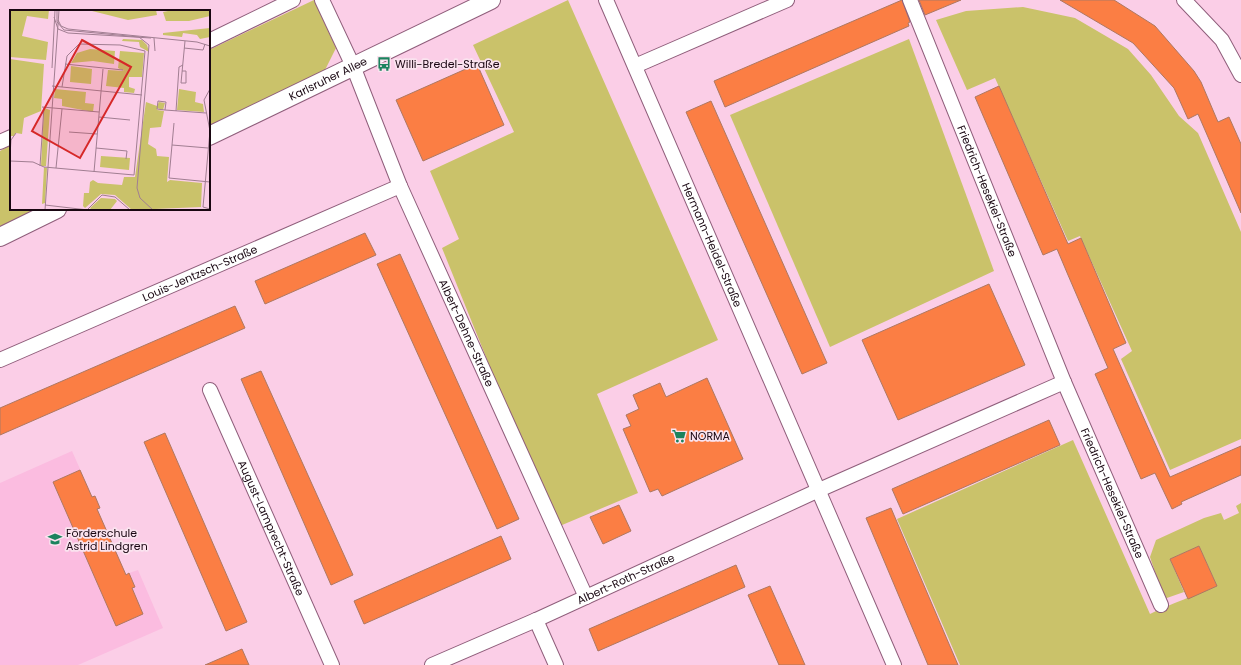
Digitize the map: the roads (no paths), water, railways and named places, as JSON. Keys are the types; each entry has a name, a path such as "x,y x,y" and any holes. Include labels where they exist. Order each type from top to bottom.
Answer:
{"street":[{"path":"210,41 293,0"},
{"path":"322,0 353,66"},
{"name":"Karlsruher Allee","path":"210,136 490,0"},
{"name":"Hermann-Heidel-Straße","path":"606,0 894,665"},
{"path":"635,66 787,0"},
{"name":"Friedrich-Hesekiel-Straße","path":"910,0 1064,382 1161,606"},
{"path":"1184,0 1222,40 1241,75"},
{"name":"Albert-Dehne-Straße","path":"353,66 400,186 586,596"},
{"path":"0,142 10,137"},
{"name":"Louis-Jentzsch-Straße","path":"0,360 400,186"},
{"path":"0,236 55,210"},
{"path":"819,490 1064,382"},
{"name":"August-Lamprecht-Straße","path":"210,390 332,665"},
{"name":"Albert-Roth-Straße","path":"432,665 536,620 819,490"},
{"path":"536,620 556,665"}],"place":[{"name":"Willi-Bredel-Straße","path":"384,64"},
{"name":"NORMA","path":"679,436"},
{"name":"Förderschule Astrid Lindgren","path":"55,539"}]}
